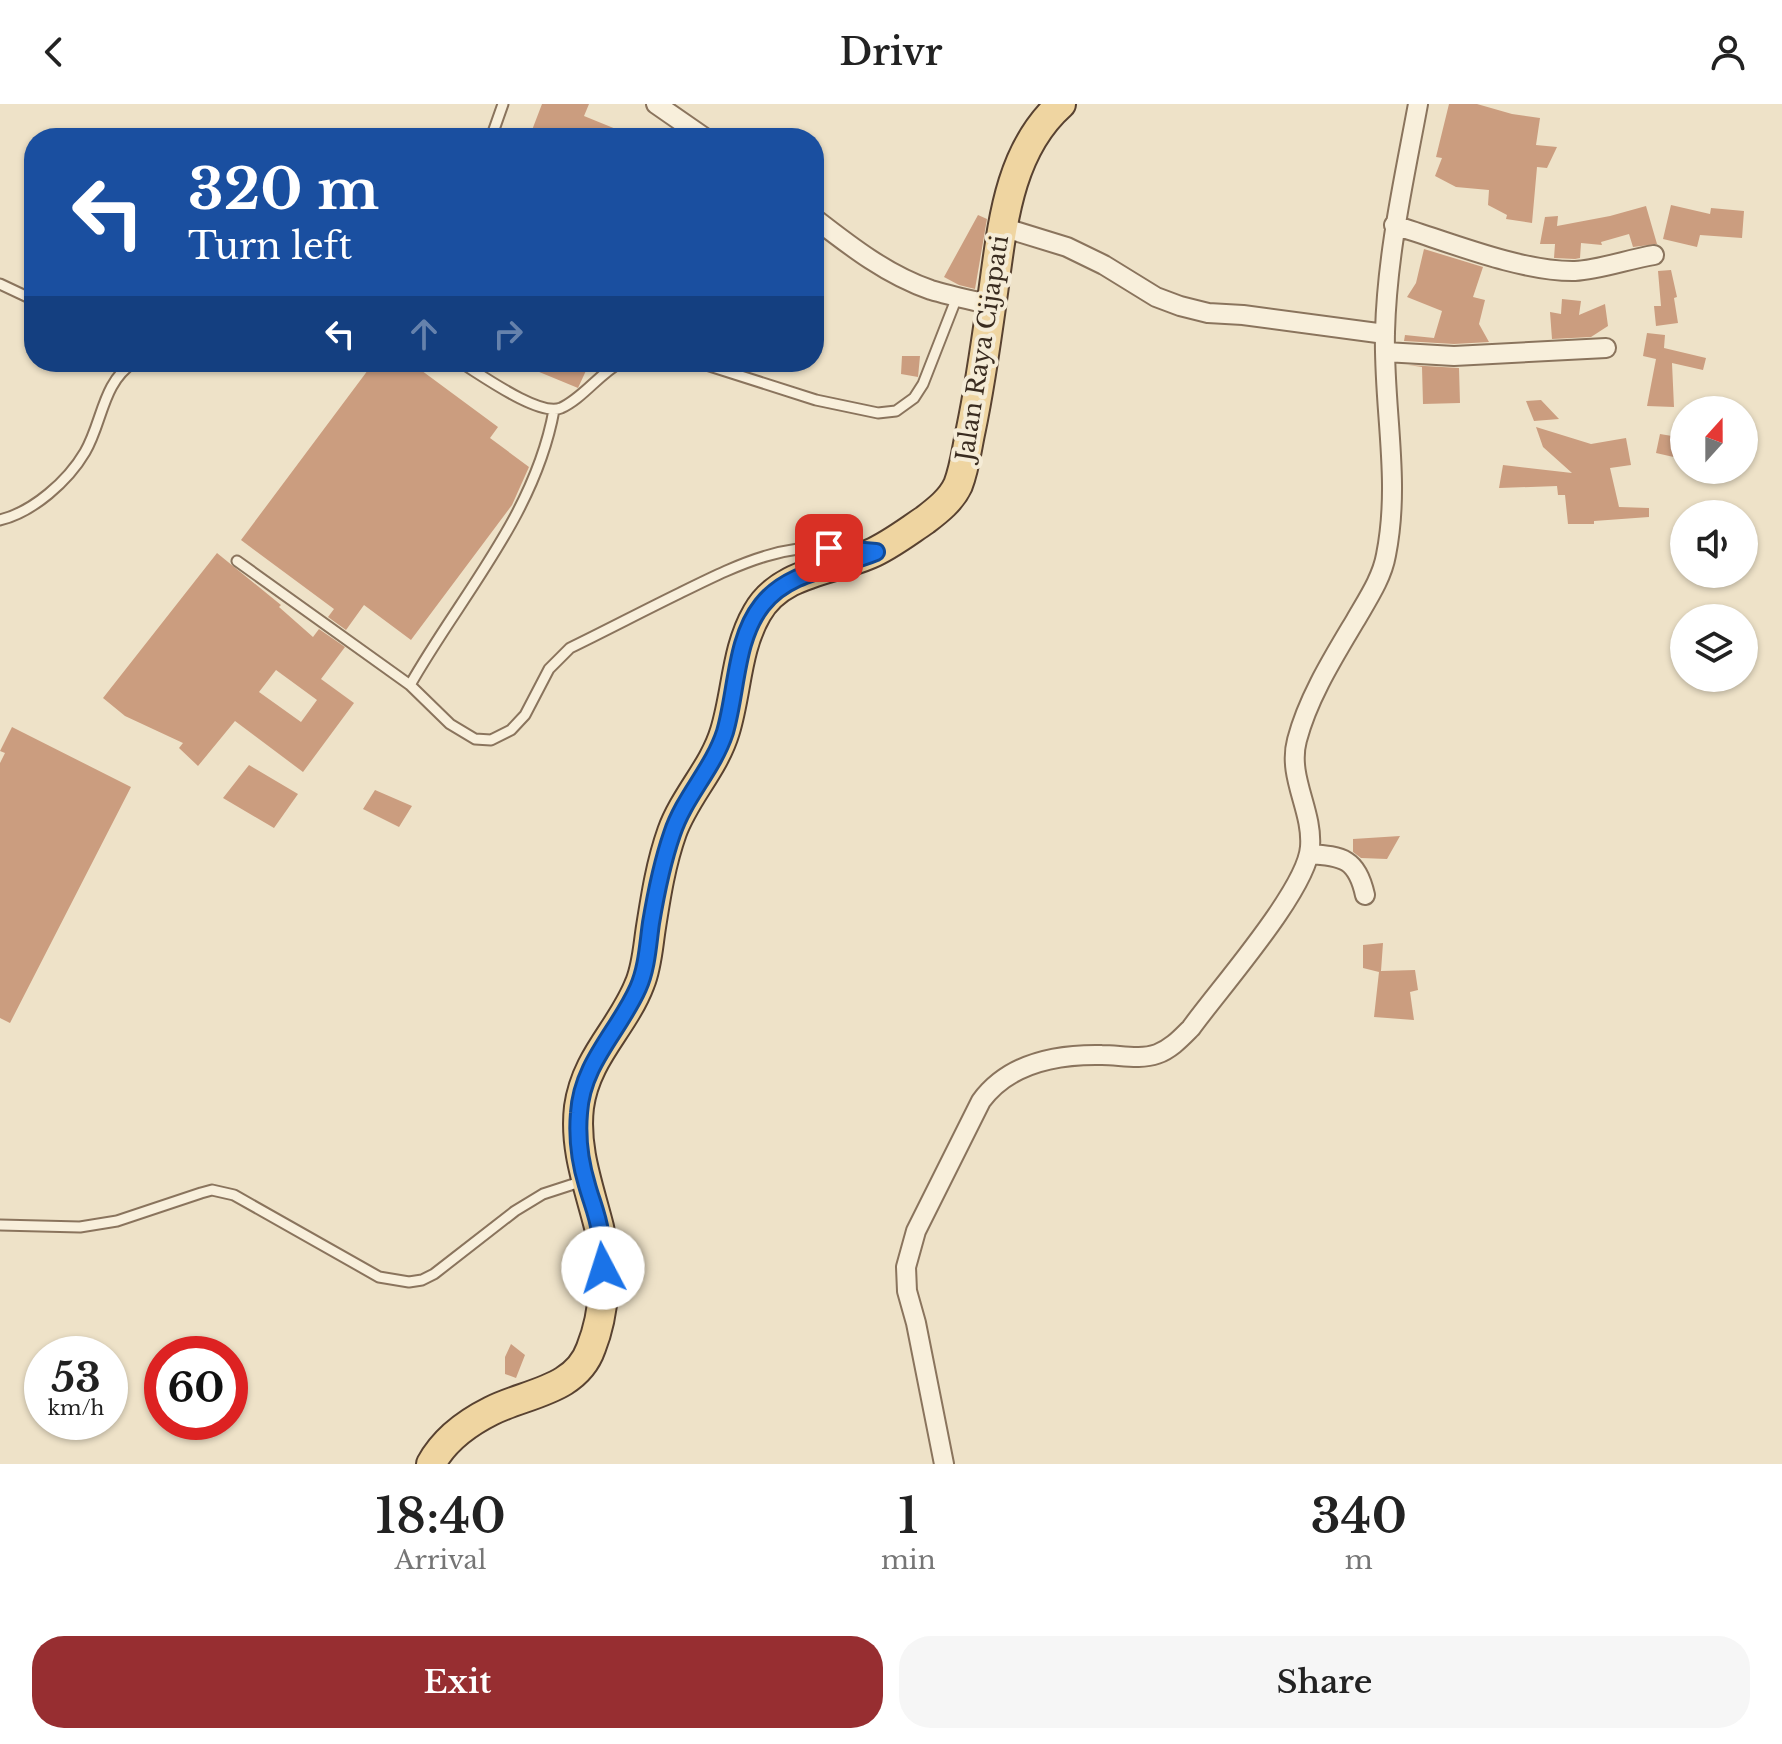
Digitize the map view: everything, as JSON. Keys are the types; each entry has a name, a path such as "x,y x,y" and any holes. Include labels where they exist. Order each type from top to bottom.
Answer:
{"main road":[{"name":"Jalan Raya Cijapati","path":"431,1464 447,1442 466,1426 491,1410 559,1384 580,1368 586,1359 598,1326 603,1268 600,1231 585,1180 578,1139 583,1084 601,1047 639,986 645,968 655,901 679,813 719,749 731,708 737,669 754,617 772,594 787,583 876,552 943,506 959,483 978,394 1002,227 1012,187 1025,152 1047,118 1061,104"}],"street":[{"path":"656,104 691,128"},
{"path":"944,1464 907,1291 906,1267 916,1231 981,1101 992,1086 1026,1066 1073,1055 1148,1057 1175,1045 1276,915 1298,880 1309,854 1308,812 1299,789 1294,759 1296,743 1312,700 1376,582 1385,560 1390,532 1392,442 1385,343 1389,258 1418,104"},
{"path":"1394,225 1519,263 1556,270 1585,270 1654,255"},
{"path":"824,226 889,271 929,289 992,305"},
{"path":"1002,227 1067,247 1104,265 1156,297 1208,313 1243,315 1454,356 1606,348"},
{"path":"1309,854 1349,862 1361,879 1365,895"}],"lane":[{"path":"495,128 503,104"},
{"path":"0,284 24,295"},
{"path":"728,372 816,400 878,413 896,411 914,398 923,384 957,297"},
{"path":"0,520 27,509 71,471 86,451 108,390 121,372"},
{"path":"476,372 508,392 554,410 568,403 606,372"},
{"path":"410,685 438,635 505,536 527,496 549,439 554,410"},
{"path":"237,561 410,685 450,724 475,739 491,740 511,730 525,715 549,669 570,648 701,583 747,561 781,551 811,548 876,552"},
{"path":"0,1225 80,1227 117,1221 201,1193 223,1191 379,1277 409,1282 434,1274 515,1211 585,1180"}],"building":[{"path":"542,104 589,104 584,116 613,128 533,128"},
{"path":"1449,104 1477,104 1540,118 1536,145 1557,147 1547,168 1537,167 1532,223 1506,219 1507,215 1488,205 1489,190 1456,187 1435,176 1442,158 1436,157"},
{"path":"1671,205 1710,214 1711,208 1744,211 1742,238 1700,235 1697,247 1663,239"},
{"path":"1646,206 1657,244 1633,247 1629,234 1601,242 1602,245 1581,243 1580,258 1575,259 1554,258 1555,244 1540,244 1545,217 1558,216 1557,226"},
{"path":"978,215 987,219 975,289 944,277"},
{"path":"1424,249 1483,267 1473,297 1485,300 1479,324 1489,342 1454,344 1404,341 1405,335 1434,338 1442,311 1407,297 1416,283"},
{"path":"1671,270 1677,297 1674,298 1678,323 1656,326 1654,306 1661,306 1658,271"},
{"path":"1562,299 1581,301 1579,315 1605,304 1608,326 1591,337 1552,339 1550,312 1561,314"},
{"path":"1647,333 1665,335 1664,348 1706,358 1703,370 1672,363 1674,396 1670,396 1670,407 1647,406 1656,359 1643,356"},
{"path":"902,356 920,356 918,377 901,374"},
{"path":"1408,365 1459,368 1460,403 1423,404 1422,367"},
{"path":"367,372 424,372 498,427 490,438 529,467 512,505 411,640 364,605 346,630 328,617 334,609 241,540"},
{"path":"539,372 585,372 578,388"},
{"path":"1541,400 1559,419 1534,421 1526,401"},
{"path":"1536,427 1591,444 1626,438 1631,465 1610,468 1619,507 1649,508 1649,517 1568,524 1565,495 1558,495 1557,486 1499,488 1503,465 1572,473 1543,447"},
{"path":"1660,434 1670,436 1670,456 1656,453"},
{"path":"217,553 281,605 279,607 313,637 319,629 345,647 321,679 354,703 303,772 235,721 198,766 179,748 183,743 125,716 103,698","holes":["276,670 317,700 301,722 259,692"]},
{"path":"12,727 131,787 10,1023 0,1018 0,763 5,753 0,751"},
{"path":"249,765 298,794 274,828 223,798"},
{"path":"375,790 412,806 399,827 363,809"},
{"path":"1400,836 1387,859 1361,858 1353,852 1353,839"},
{"path":"1383,943 1381,971 1415,970 1418,990 1410,992 1414,1020 1374,1017 1379,972 1363,968 1363,945"},
{"path":"511,1344 525,1355 516,1378 505,1374 505,1357"}],"route":[{"path":"603,1268 600,1231 585,1180 578,1139 583,1084 601,1047 639,986 671,836 679,813 719,749 731,708 737,669 754,617 772,594 787,583 876,552 829,548"}]}
